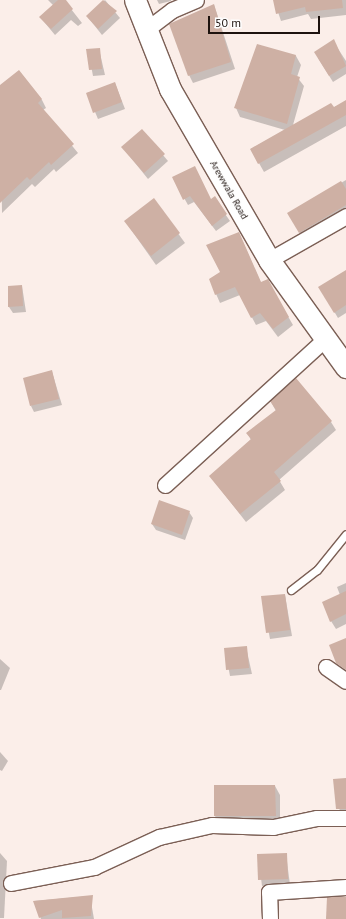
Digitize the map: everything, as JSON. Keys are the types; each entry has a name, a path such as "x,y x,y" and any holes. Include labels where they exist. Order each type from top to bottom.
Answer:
{"street":[{"name":"Arewwala Road","path":"135,0 170,88 269,260 346,367"},
{"path":"147,30 172,10 196,0"},
{"path":"269,260 346,216"},
{"path":"165,485 325,339"},
{"path":"326,667 346,681"},
{"path":"11,883 94,867 160,837 212,825 274,827 317,818 346,818"},
{"path":"270,919 269,892 346,887"}],"lane":[{"path":"291,590 316,570 346,534"}],"building":[{"path":"58,0 66,0 73,9 51,29 39,17"},
{"path":"103,0 117,11 98,29 86,16"},
{"path":"273,0 342,0 343,8 306,12 305,7 276,14"},
{"path":"214,4 231,62 188,76 169,24"},
{"path":"334,39 346,66 329,76 314,52"},
{"path":"257,44 296,55 291,74 300,77 287,124 234,108"},
{"path":"100,48 102,69 89,70 86,49"},
{"path":"19,70 42,99 38,103 74,144 51,165 49,162 30,180 27,177 0,203 0,85"},
{"path":"115,82 122,102 93,113 86,93"},
{"path":"346,100 346,115 258,164 250,149 331,103 334,107"},
{"path":"142,129 165,154 144,173 121,147"},
{"path":"195,166 211,199 215,196 227,214 212,226 190,196 183,200 172,177"},
{"path":"341,181 346,189 346,205 299,233 287,213"},
{"path":"154,198 180,233 151,256 124,221"},
{"path":"239,232 261,282 268,279 289,317 273,329 260,313 251,318 235,287 215,295 209,279 220,272 206,245"},
{"path":"346,270 346,305 334,313 318,287"},
{"path":"22,285 23,306 8,307 8,286"},
{"path":"52,370 59,399 30,406 23,378"},
{"path":"296,378 332,421 274,472 281,481 240,514 209,476 251,439 246,433 276,410 270,401"},
{"path":"159,500 190,511 182,535 151,524"},
{"path":"346,591 346,614 330,622 322,602"},
{"path":"285,594 290,630 266,633 261,596"},
{"path":"346,638 346,670 336,663 329,645"},
{"path":"247,646 249,668 226,670 224,648"},
{"path":"346,778 346,809 336,809 333,779"},
{"path":"214,785 275,785 276,816 214,816"},
{"path":"287,853 288,879 258,880 257,854"},
{"path":"93,895 91,916 62,918 62,910 39,918 33,901"},
{"path":"327,897 346,897 346,919 326,919"}]}
